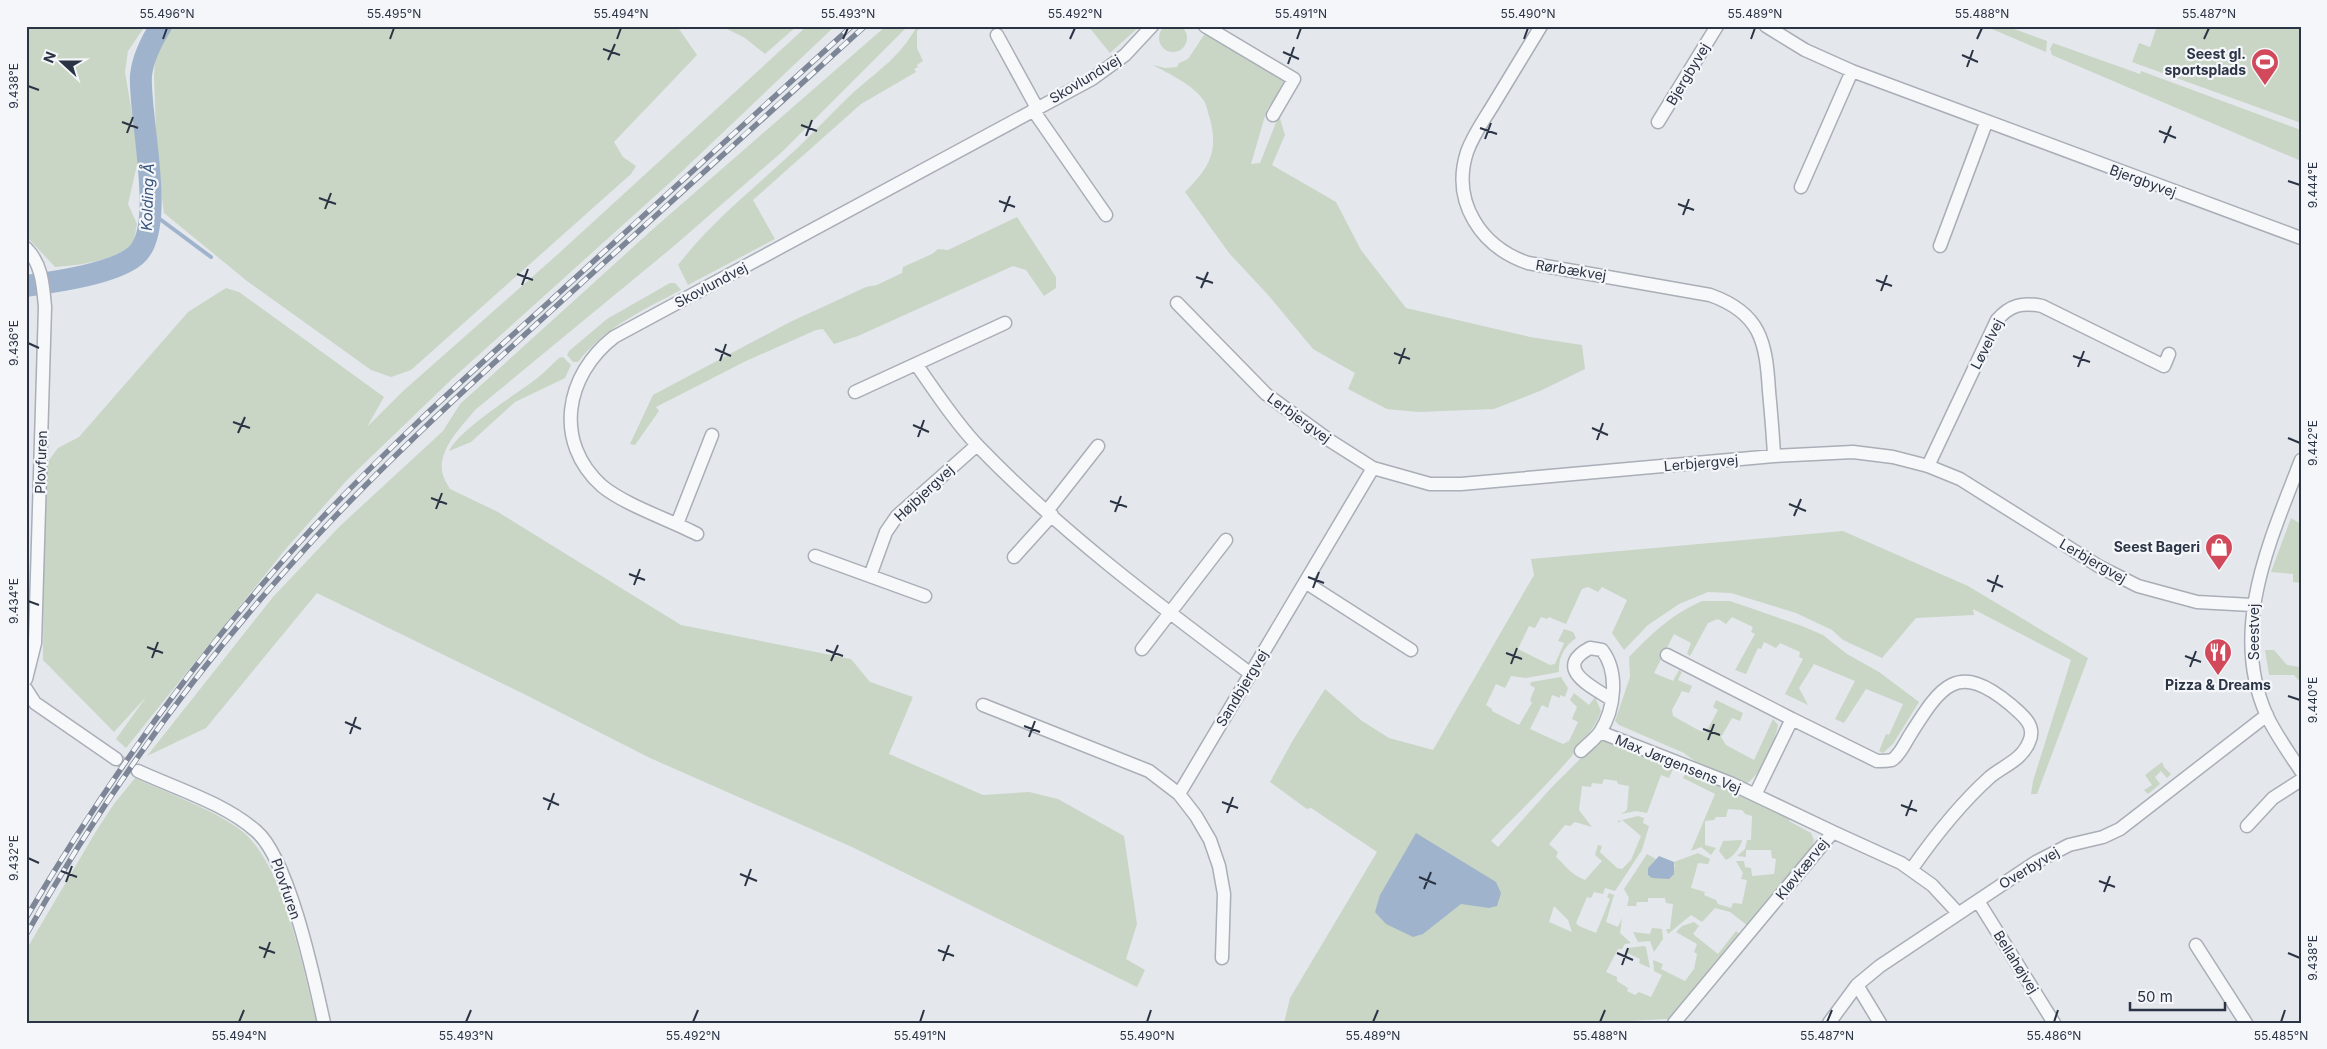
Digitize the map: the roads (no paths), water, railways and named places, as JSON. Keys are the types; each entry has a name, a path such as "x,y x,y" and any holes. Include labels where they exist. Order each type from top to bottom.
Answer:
{"street":[{"name":"Skovlundvej","path":"698,534 617,496 603,486 582,459 571,426 571,409 574,392 589,361 614,338 1103,71 1125,55 1152,26"},
{"path":"1205,26 1294,78 1272,115"},
{"name":"Rørbækvej","path":"1541,26 1467,151 1463,182 1470,213 1487,239 1513,258 1528,263 1710,294 1738,307 1755,325 1765,347 1774,456"},
{"name":"Bjergbyvej","path":"1658,122 1717,26"},
{"name":"Bjergbyvej","path":"1766,26 1805,50 1852,72 2301,238"},
{"name":"Skovlundvej","path":"997,35 1035,109 1106,215"},
{"path":"1801,187 1852,72"},
{"path":"1940,246 1986,123"},
{"name":"Plovfuren","path":"26,248 37,262 40,270 44,298 35,643 26,679"},
{"name":"Lerbjergvej","path":"1177,303 1266,394 1329,440 1373,468 1430,484 1462,484 1774,456 1852,452 1893,457 1928,466 1960,479 2100,567 2138,586 2197,602 2252,605"},
{"name":"Løvelvej","path":"1928,466 1997,320 2005,311 2017,305 2029,303 2042,306 2164,366 2169,354"},
{"path":"855,392 1005,323"},
{"path":"916,364 977,445 1050,513 1089,548 1170,613 1251,674"},
{"path":"677,524 712,435"},
{"name":"Højbjergvej","path":"870,576 886,532 897,516 977,445"},
{"path":"1014,556 1050,513 1098,446"},
{"name":"Seestvej","path":"2301,460 2258,578 2252,605 2253,661 2257,688 2267,715 2301,771"},
{"name":"Sandbjergvej","path":"1179,794 1373,468"},
{"path":"1142,649 1226,540"},
{"path":"815,556 925,596"},
{"path":"1305,582 1411,650"},
{"path":"1667,655 1877,761 1891,760 1899,753 1929,705 1941,691 1958,681 1975,683 1992,689 2027,720 2031,727 2029,743 2011,764 1992,776 1932,839 1911,870"},
{"path":"26,689 35,703 116,759"},
{"name":"Max Jørgensens Vej","path":"1580,751 1600,732 1611,698"},
{"path":"983,705 1149,771 1179,794 1210,840 1219,866 1224,894 1222,958"},
{"name":"Overbyvej","path":"1828,1023 1857,985 1880,966 2036,862 2068,845 2103,837 2120,829 2267,715"},
{"name":"Max Jørgensens Vej","path":"1755,795 1792,719"},
{"name":"Max Jørgensens Vej","path":"1600,732 1755,795 1832,832"},
{"name":"Plovfuren","path":"138,771 227,811 257,832 272,850 287,886 324,1023"},
{"path":"2247,826 2273,798 2301,780"},
{"name":"Kløvkærvej","path":"1674,1023 1832,832 1901,863 1932,885 1958,913"},
{"name":"Bellahøjvej","path":"1978,900 2054,1023"},
{"path":"2196,945 2246,1023"},
{"path":"1857,985 1880,1023"}],"water":[{"path":"1416,833 1496,882 1501,893 1497,906 1489,908 1461,904 1423,934 1413,937 1386,924 1375,912 1380,895"},
{"path":"1659,856 1674,862 1674,874 1669,879 1652,878 1648,875 1648,868"}],"waterway":[{"name":"Kolding Å","path":"26,286 83,276 113,268 135,256 145,242 151,198 141,75 148,49 161,26"},
{"path":"149,211 211,257"}],"tunnel":[{"path":"116,759 138,771"}],"railway":[{"path":"26,918 116,776 181,685 251,597 318,522 447,395 852,26"},
{"path":"26,935 85,836 150,740 220,648 295,560 359,492 460,394 865,26"}],"place":[{"name":"Seest gl. sportsplads","path":"2265,86"},
{"name":"Seest Bageri","path":"2219,571"},
{"name":"Pizza & Dreams","path":"2218,676"}]}
